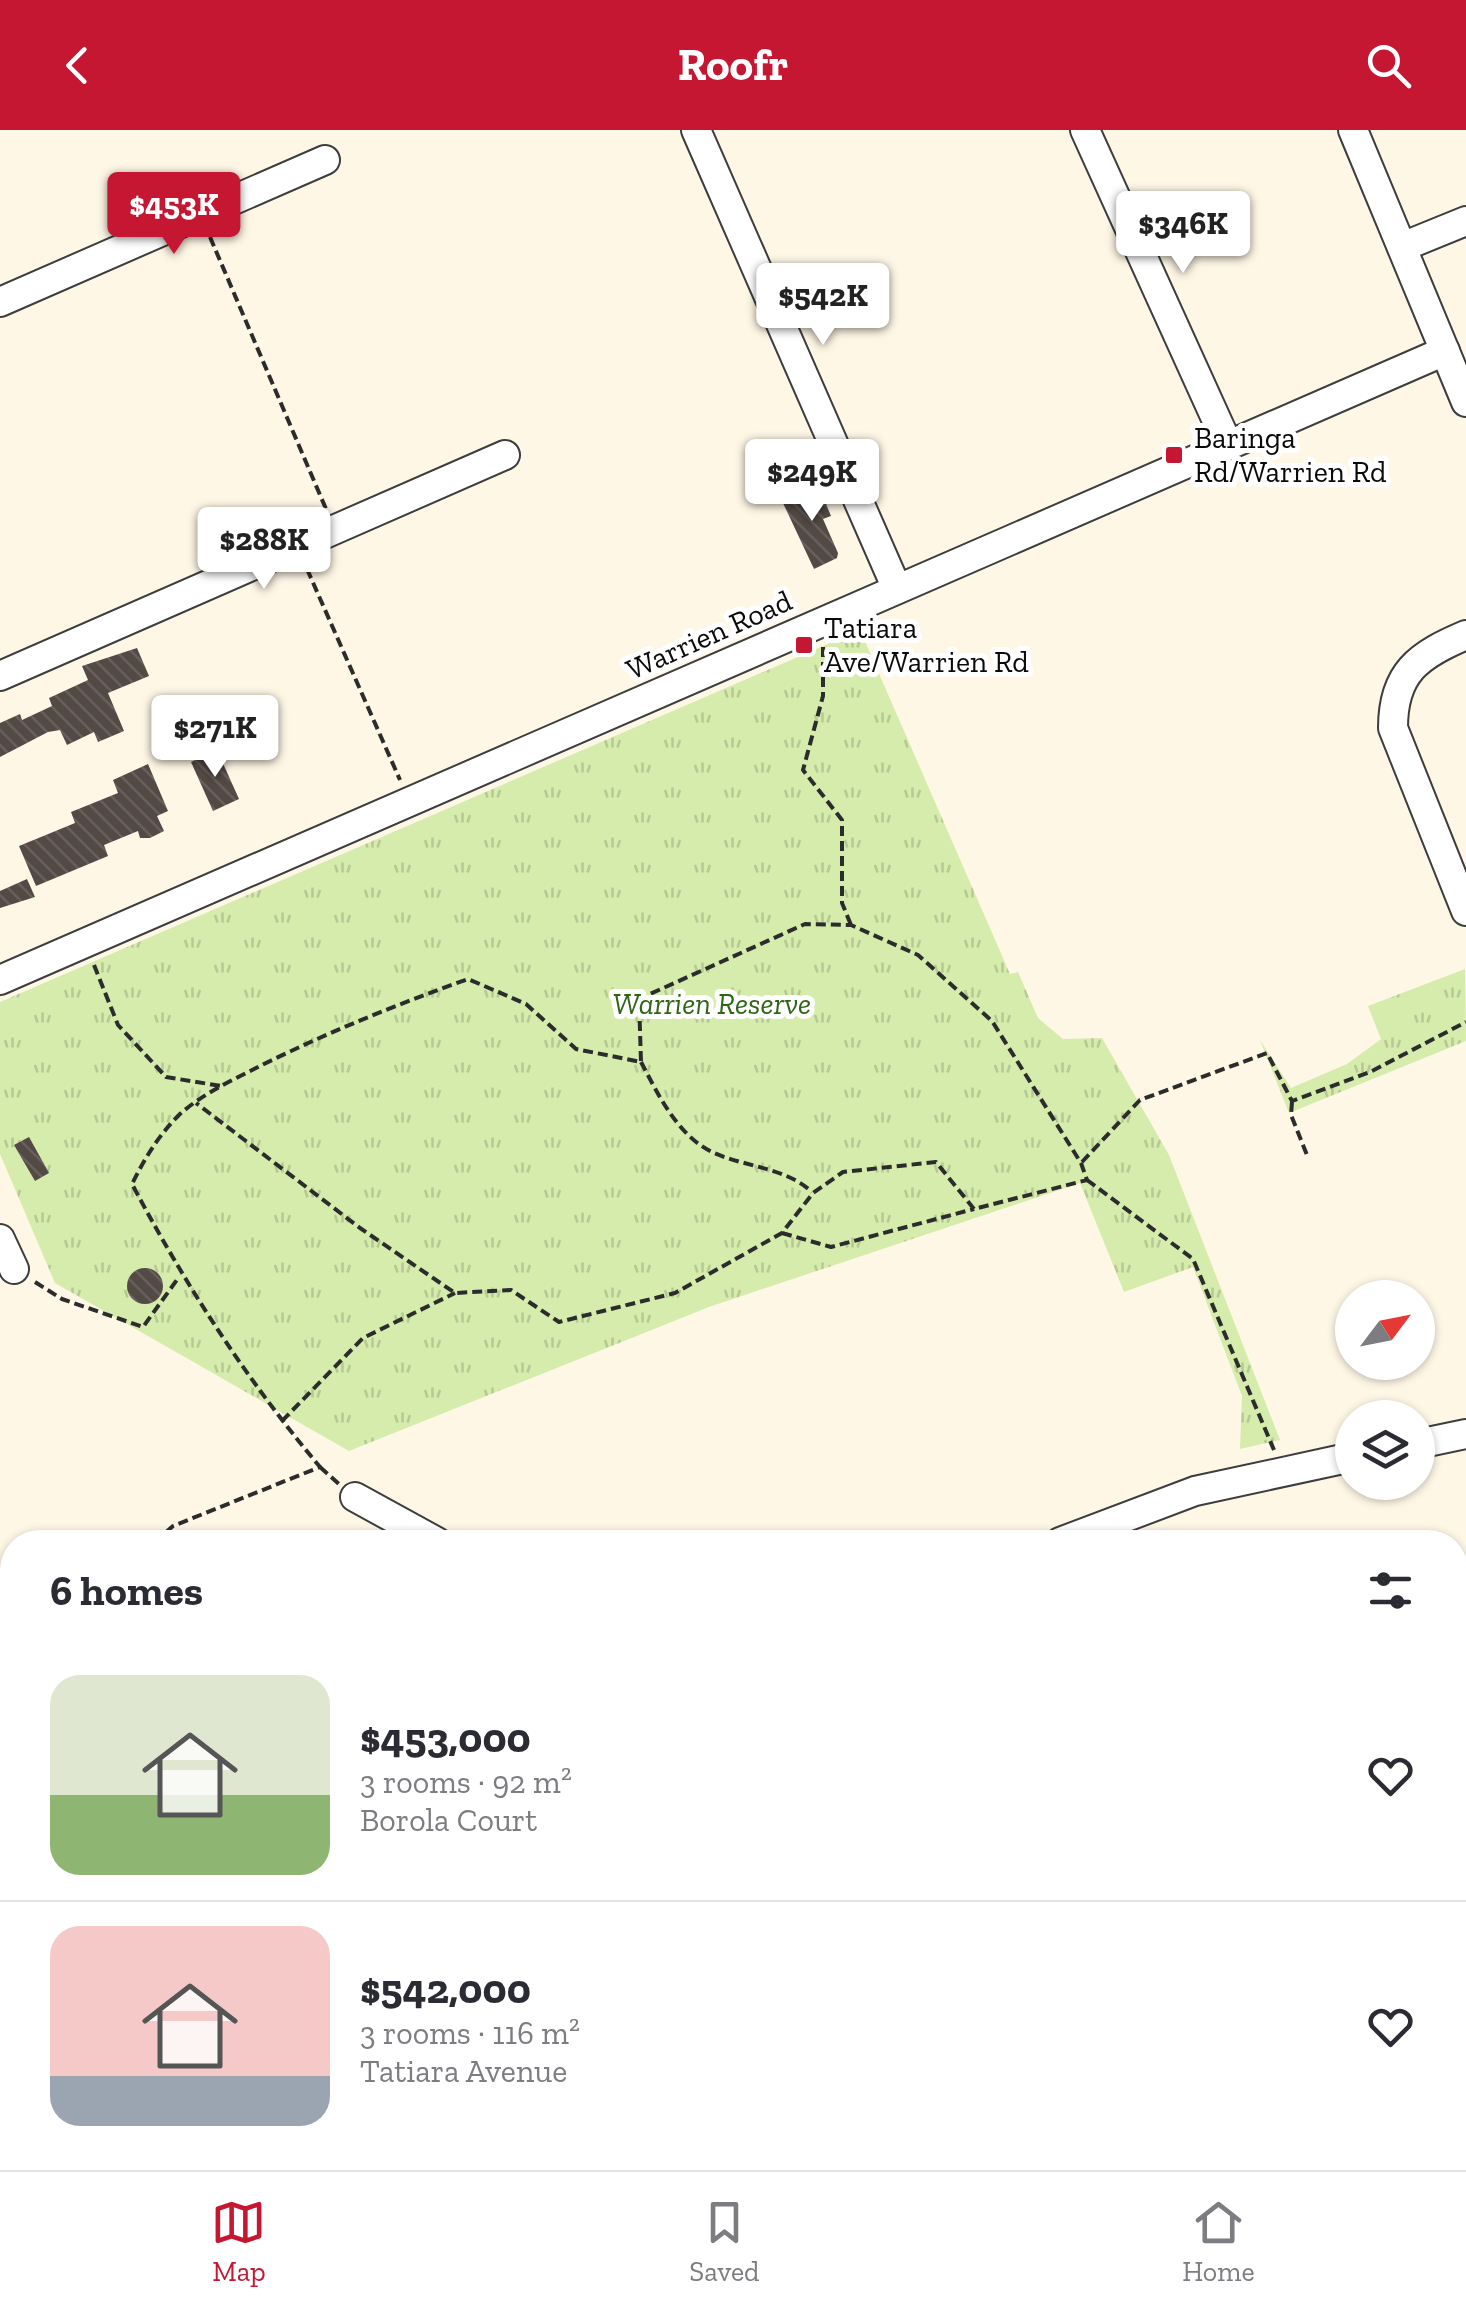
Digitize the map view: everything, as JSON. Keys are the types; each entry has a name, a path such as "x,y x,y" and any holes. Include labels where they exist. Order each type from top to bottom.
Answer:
{"street":[{"path":"696,130 897,589"},
{"path":"1085,130 1228,444"},
{"path":"1353,130 1466,402"},
{"path":"0,302 326,160"},
{"path":"1402,247 1466,222"},
{"name":"Warrien Road","path":"0,980 1445,351"},
{"path":"0,676 506,455"},
{"path":"1466,635 1424,653 1408,672 1396,696 1393,728 1466,911"},
{"path":"0,1239 14,1269"},
{"path":"1435,1440 1466,1434"},
{"path":"1092,1530 1194,1491 1335,1462"},
{"path":"355,1498 415,1530"}],"path":[{"path":"200,214 335,530"},
{"path":"297,546 410,802"},
{"path":"824,620 822,696 803,770 842,820 842,904 851,925"},
{"path":"813,1193 799,1180 709,1150 667,1112 641,1062 639,999 805,924 851,925 918,955 992,1020 1081,1163 1087,1180 1192,1259 1284,1472"},
{"path":"83,944 118,1025 166,1076 220,1086"},
{"path":"168,1530 320,1467 258,1393 180,1276 132,1184 153,1144 220,1086 350,1021 468,979 526,1004 576,1049 641,1062"},
{"path":"1292,1100 1370,1072 1466,1022"},
{"path":"1081,1163 1140,1100 1267,1053 1292,1100 1291,1114 1307,1154"},
{"path":"196,1103 360,1228 455,1293"},
{"path":"282,1421 363,1338 455,1293 511,1290 560,1322 675,1293 782,1233 813,1193 843,1172 936,1162 974,1209"},
{"path":"782,1233 832,1247 1087,1180"},
{"path":"14,1269 62,1299 143,1327 180,1276"}],"green space":[{"name":"Warrien Reserve","path":"860,630 1010,974 1018,972 1038,1018 1063,1039 1102,1038 1169,1155 1280,1440 1240,1449 1242,1396 1193,1267 1124,1292 1080,1183 709,1307 349,1451 55,1283 0,1154 0,1002"},
{"path":"1465,969 1466,1041 1289,1113 1260,1040 1291,1088 1347,1064 1381,1039 1368,1006"}],"building":[{"path":"815,477 831,516 823,519 838,553 837,558 814,569 783,503 805,493 801,483"},
{"path":"137,648 149,676 108,693 124,731 98,742 94,732 67,745 60,730 48,732 0,757 0,723 20,714 22,720 52,706 49,698 88,680 82,666"},
{"path":"174,721 184,743 168,750 158,727"},
{"path":"217,750 239,799 213,811 191,762"},
{"path":"148,764 168,811 157,816 164,831 140,838 138,831 104,845 108,856 36,886 19,846 75,823 71,812 118,793 113,780"},
{"path":"27,879 35,897 0,908 0,891"},
{"path":"29,1137 49,1173 35,1181 14,1145"},
{"path":"145,1268 158,1273 163,1286 158,1299 145,1304 132,1299 127,1286 132,1273"}],"place":[{"name":"Baringa Rd/Warrien Rd","path":"1174,455"},
{"name":"Tatiara Ave/Warrien Rd","path":"804,645"}]}
